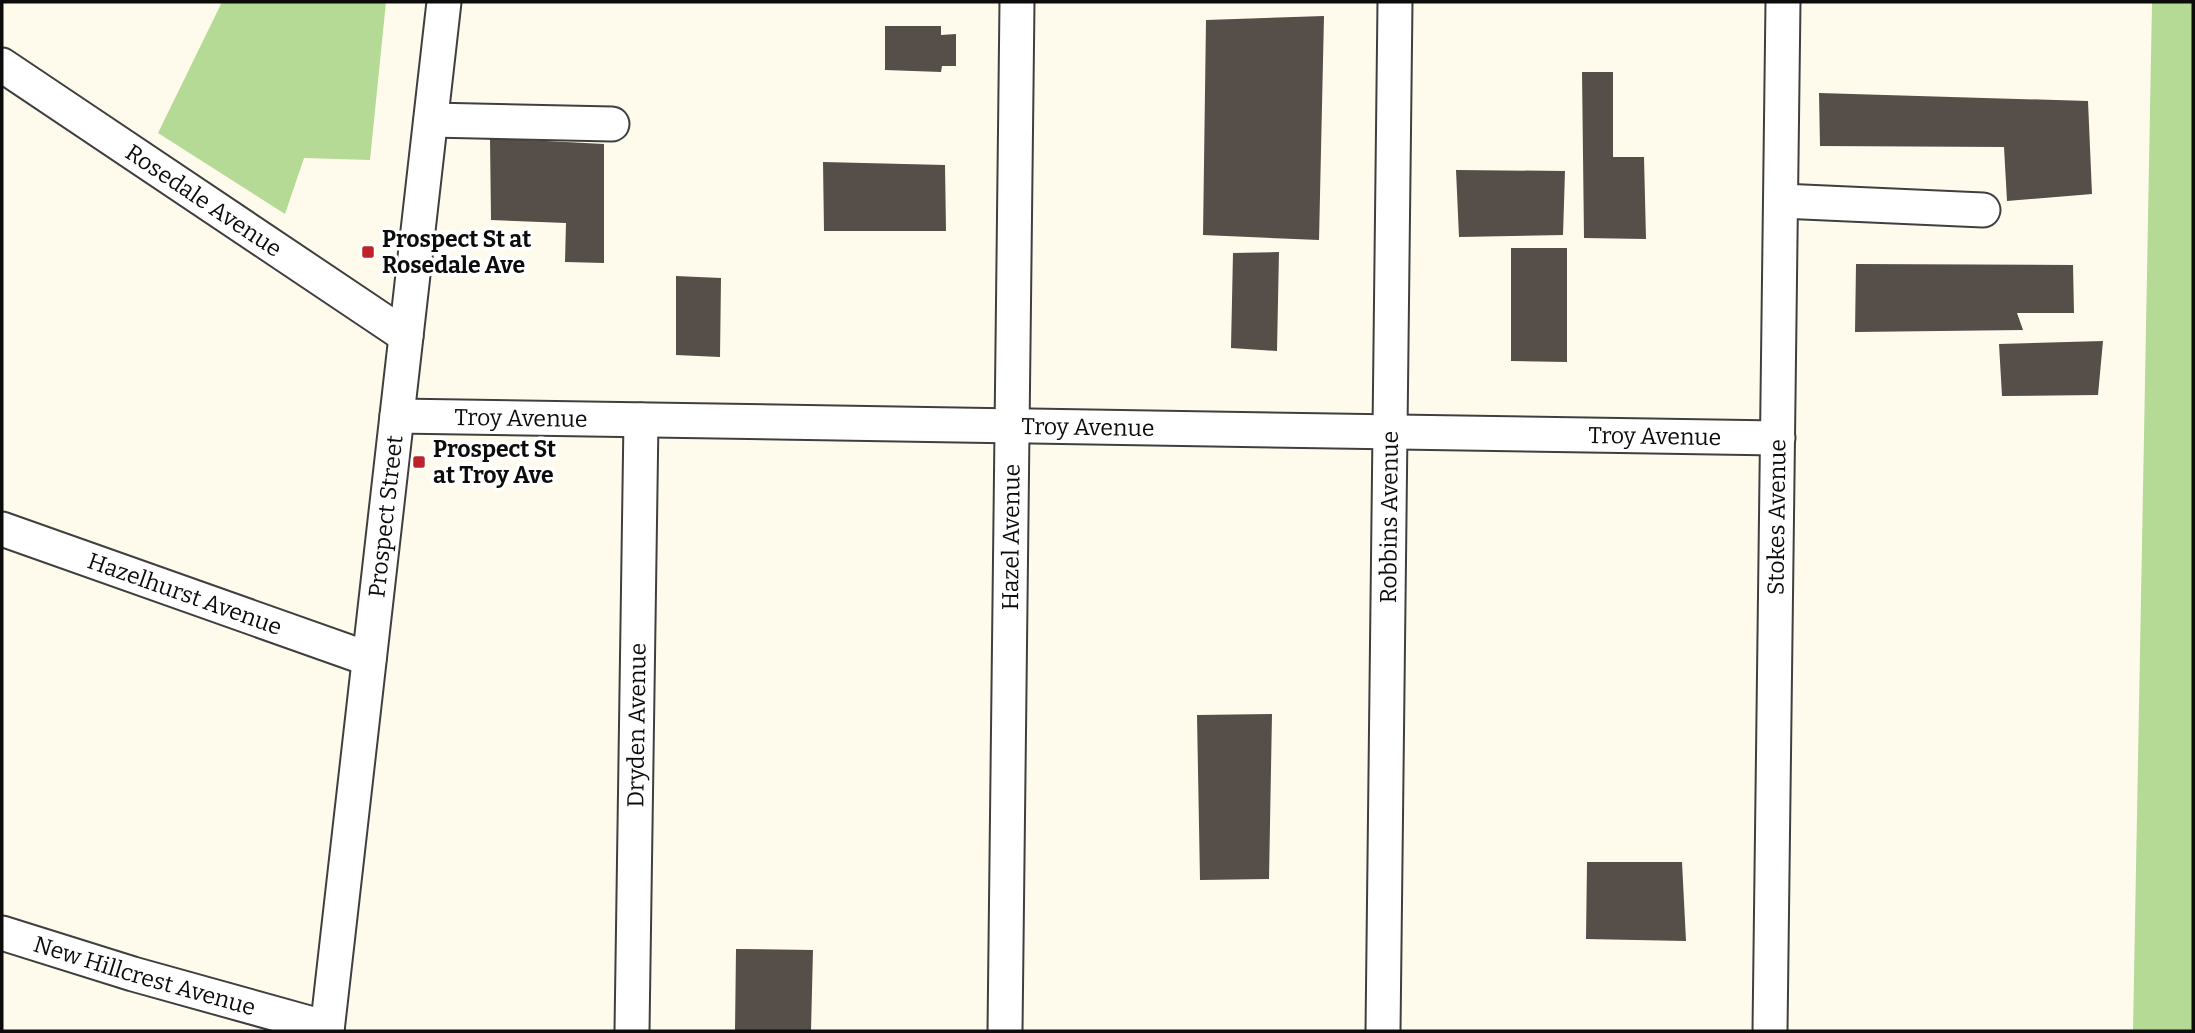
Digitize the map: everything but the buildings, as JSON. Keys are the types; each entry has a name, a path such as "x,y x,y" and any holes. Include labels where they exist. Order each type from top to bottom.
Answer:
{"street":[{"name":"Prospect Street","path":"327,1029 444,2"},
{"name":"Hazel Avenue","path":"1005,1031 1017,2"},
{"name":"Robbins Avenue","path":"1383,1031 1395,2"},
{"name":"Stokes Avenue","path":"1770,1031 1783,2"},
{"name":"Rosedale Avenue","path":"2,65 406,336"},
{"path":"431,120 612,124"},
{"path":"1781,201 1983,210"},
{"name":"Troy Avenue","path":"397,416 1778,438"},
{"name":"Dryden Avenue","path":"632,1031 641,419"},
{"name":"Hazelhurst Avenue","path":"2,529 369,659"},
{"name":"New Hillcrest Avenue","path":"2,933 327,1029"}],"green space":[{"path":"217,2 386,2 370,160 304,158 285,214 158,133 221,4"},
{"path":"2152,2 2193,2 2193,1031 2133,1031"}],"place":[{"name":"Prospect St at Rosedale Ave","path":"368,252"},
{"name":"Prospect St at Troy Ave","path":"419,462"}]}
